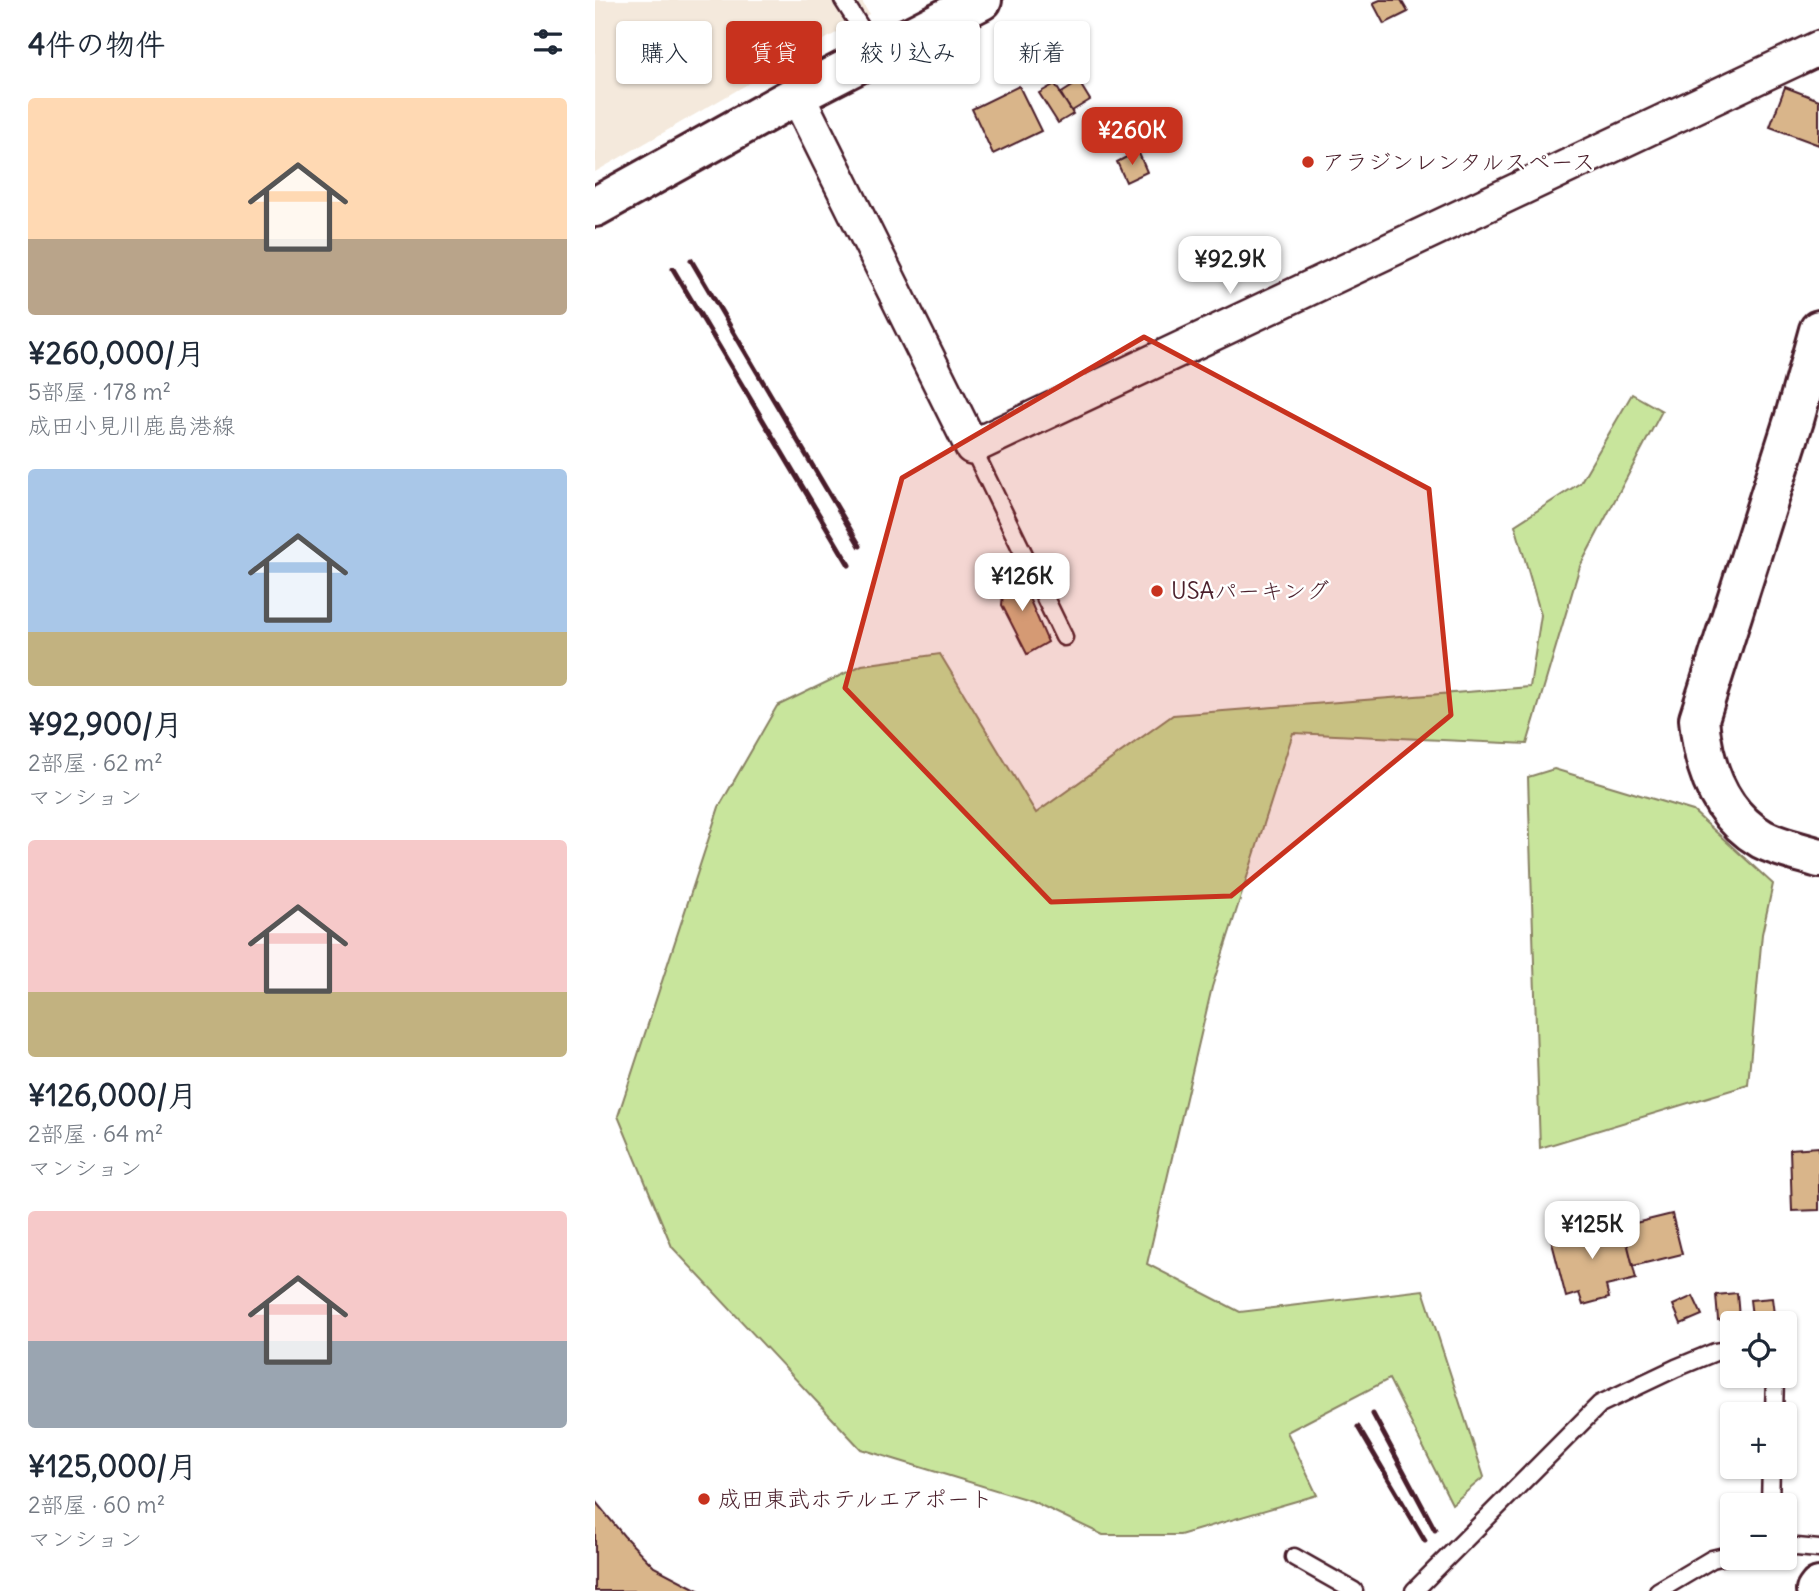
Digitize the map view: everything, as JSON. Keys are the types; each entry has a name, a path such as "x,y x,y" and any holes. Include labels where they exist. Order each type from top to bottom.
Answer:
{"street":[{"path":"940,21 982,0"},
{"path":"797,94 972,447 1819,48"},
{"path":"595,207 836,74"},
{"path":"1819,330 1794,421 1699,719 1701,749 1709,775 1720,798 1738,820 1763,839 1819,858"}],"lane":[{"path":"843,0 856,21"},
{"path":"972,447 1064,637"},
{"path":"1414,1591 1600,1404 1689,1362 1720,1351"},
{"path":"1797,1547 1819,1549"},
{"path":"1294,1557 1354,1591"},
{"path":"1658,1591 1711,1559 1720,1557"}],"highlighted area":[{"path":"1144,337 1429,489 1451,715 1231,896 1051,902 845,688 902,478"}],"shaded area":[{"path":"595,0 861,0 869,14 857,21 836,21 836,33 822,41 822,21 726,21 726,84 748,84 595,172"}],"green space":[{"path":"1632,394 1662,411 1580,566 1527,744 1293,733 1212,987 1147,1264 1240,1312 1423,1290 1484,1477 1452,1504 1389,1379 1287,1432 1317,1495 1180,1535 1103,1535 1032,1501 861,1449 672,1247 618,1116 719,807 777,706 862,665 940,654 1036,813 1173,715 1530,687 1541,615 1515,525 1580,483"},
{"path":"1554,769 1693,811 1773,884 1762,934 1748,1085 1540,1148 1528,777"}],"building":[{"path":"1380,0 1401,0 1408,12 1384,24 1373,3"},
{"path":"1055,84 1073,114 1058,123 1039,93"},
{"path":"1080,84 1090,100 1072,111 1060,94"},
{"path":"1019,86 1041,131 993,154 972,109"},
{"path":"1785,87 1819,100 1819,145 1770,127"},
{"path":"1138,151 1147,172 1126,182 1117,162"},
{"path":"1016,568 1048,642 1027,654 1002,605 1005,572"},
{"path":"1819,1147 1819,1210 1792,1211 1790,1149"},
{"path":"1672,1214 1682,1254 1633,1266 1623,1226"},
{"path":"1586,1222 1590,1235 1623,1226 1636,1279 1606,1286 1609,1298 1583,1305 1579,1293 1566,1297 1549,1231"},
{"path":"1737,1293 1738,1311 1720,1311 1718,1320 1716,1295"},
{"path":"1693,1296 1702,1315 1681,1324 1673,1305"},
{"path":"1772,1298 1774,1311 1751,1311 1750,1300"},
{"path":"595,1501 654,1567 700,1591 595,1591"}],"railway":[{"path":"691,260 860,546"},
{"path":"673,269 849,565"},
{"path":"1373,1414 1435,1530"},
{"path":"1358,1427 1425,1541"}],"place":[{"name":"アラジンレンタルスペース","path":"1308,162"},
{"name":"USAパーキング","path":"1157,591"},
{"name":"成田東武ホテルエアポート","path":"704,1499"}]}
